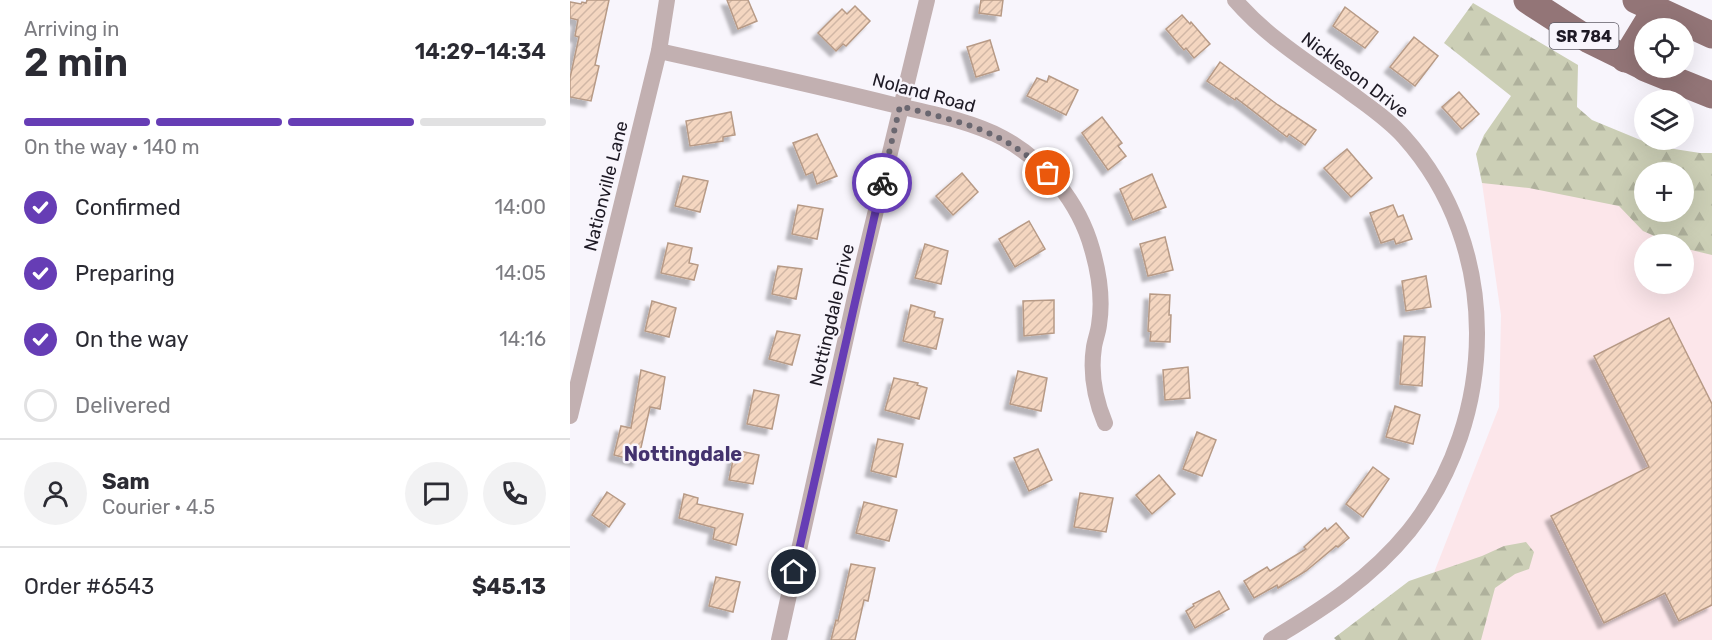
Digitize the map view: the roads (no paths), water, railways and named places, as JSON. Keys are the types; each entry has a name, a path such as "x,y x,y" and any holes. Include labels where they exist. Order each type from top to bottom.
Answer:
{"main road":[{"name":"SR 784","path":"1527,0 1547,14 1634,62"},
{"path":"1645,5 1712,35"},
{"name":"SR 784","path":"1671,78 1712,95"}],"street":[{"name":"Nationville Lane","path":"570,416 659,51 667,0"},
{"name":"Nottingdale Drive","path":"779,640 855,297 927,0"},
{"name":"Nickleson Drive","path":"1235,0 1270,34 1384,117 1426,164 1444,194 1459,228 1471,268 1477,325 1471,400 1459,443 1447,471 1431,498 1409,530 1363,579 1323,609 1271,640"},
{"name":"Noland Road","path":"659,51 900,106 976,126 1002,138 1034,160 1066,195 1081,220 1092,246 1101,296 1093,372 1095,391 1105,423"}],"district":[{"name":"Nottingdale","path":"683,454"}]}
